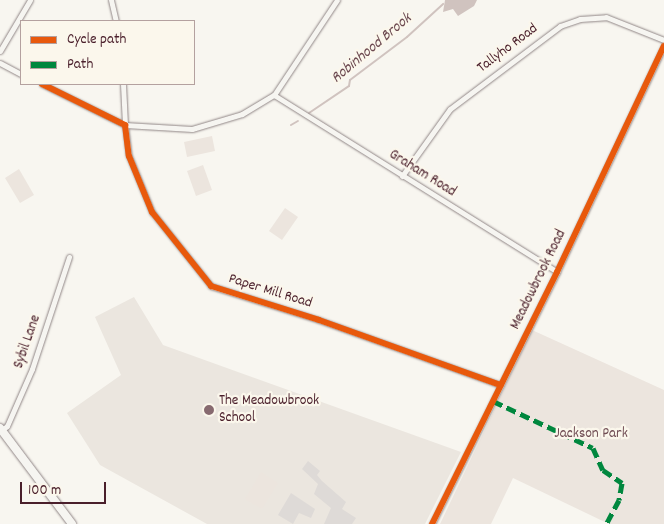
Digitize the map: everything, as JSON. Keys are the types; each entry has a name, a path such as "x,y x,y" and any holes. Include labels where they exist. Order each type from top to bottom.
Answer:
{"main road":[{"path":"1,429 72,524"}],"street":[{"path":"0,51 30,0"},
{"path":"111,0 116,20"},
{"path":"44,85 125,124 200,128 242,114 274,95 337,0"},
{"name":"Tallyho Road","path":"402,176 450,109 560,26 580,19 606,17 664,40"},
{"name":"Meadowbrook Road","path":"432,524 557,272 664,46"},
{"path":"0,63 20,73"},
{"name":"Paper Mill Road","path":"123,85 129,156 152,212 211,286 319,320 501,385"},
{"name":"Graham Road","path":"274,95 557,272"},
{"name":"Sybil Lane","path":"1,429 7,426 32,369 69,258"}],"shaded area":[{"path":"445,0 477,0 474,6 458,16 453,9 443,12"},
{"name":"The Meadowbrook School","path":"134,297 163,345 461,452 425,524 207,524 100,465 67,413 121,375 95,317"}],"green space":[{"path":"212,136 215,151 187,157 184,142"},
{"path":"203,165 212,190 196,196 187,171"},
{"path":"19,169 34,195 20,203 5,178"},
{"path":"285,208 298,217 282,240 269,231"},
{"name":"Jackson Park","path":"532,330 664,390 664,524 609,524 513,478 491,524 440,524"},
{"path":"261,472 278,483 262,509 245,499"}],"building":[{"path":"308,461 320,471 317,475 322,481 346,502 342,509 356,518 352,524 324,524 331,508 314,494 318,484 302,469"},
{"path":"291,493 315,509 311,518 299,513 293,524 278,515"}],"waterway":[{"name":"Robinhood Brook","path":"309,113 349,86 350,80 407,37 443,4"},
{"name":"Robinhood Brook","path":"291,125 298,121"}],"marked path":[{"path":"493,401 593,448 603,470 622,483 619,500 606,524"}],"cycle path":[{"path":"432,524 557,272 664,46"},
{"path":"44,85 125,125 129,156 152,212 211,286 319,320 501,385"}],"place":[{"name":"The Meadowbrook School","path":"209,410"}]}
